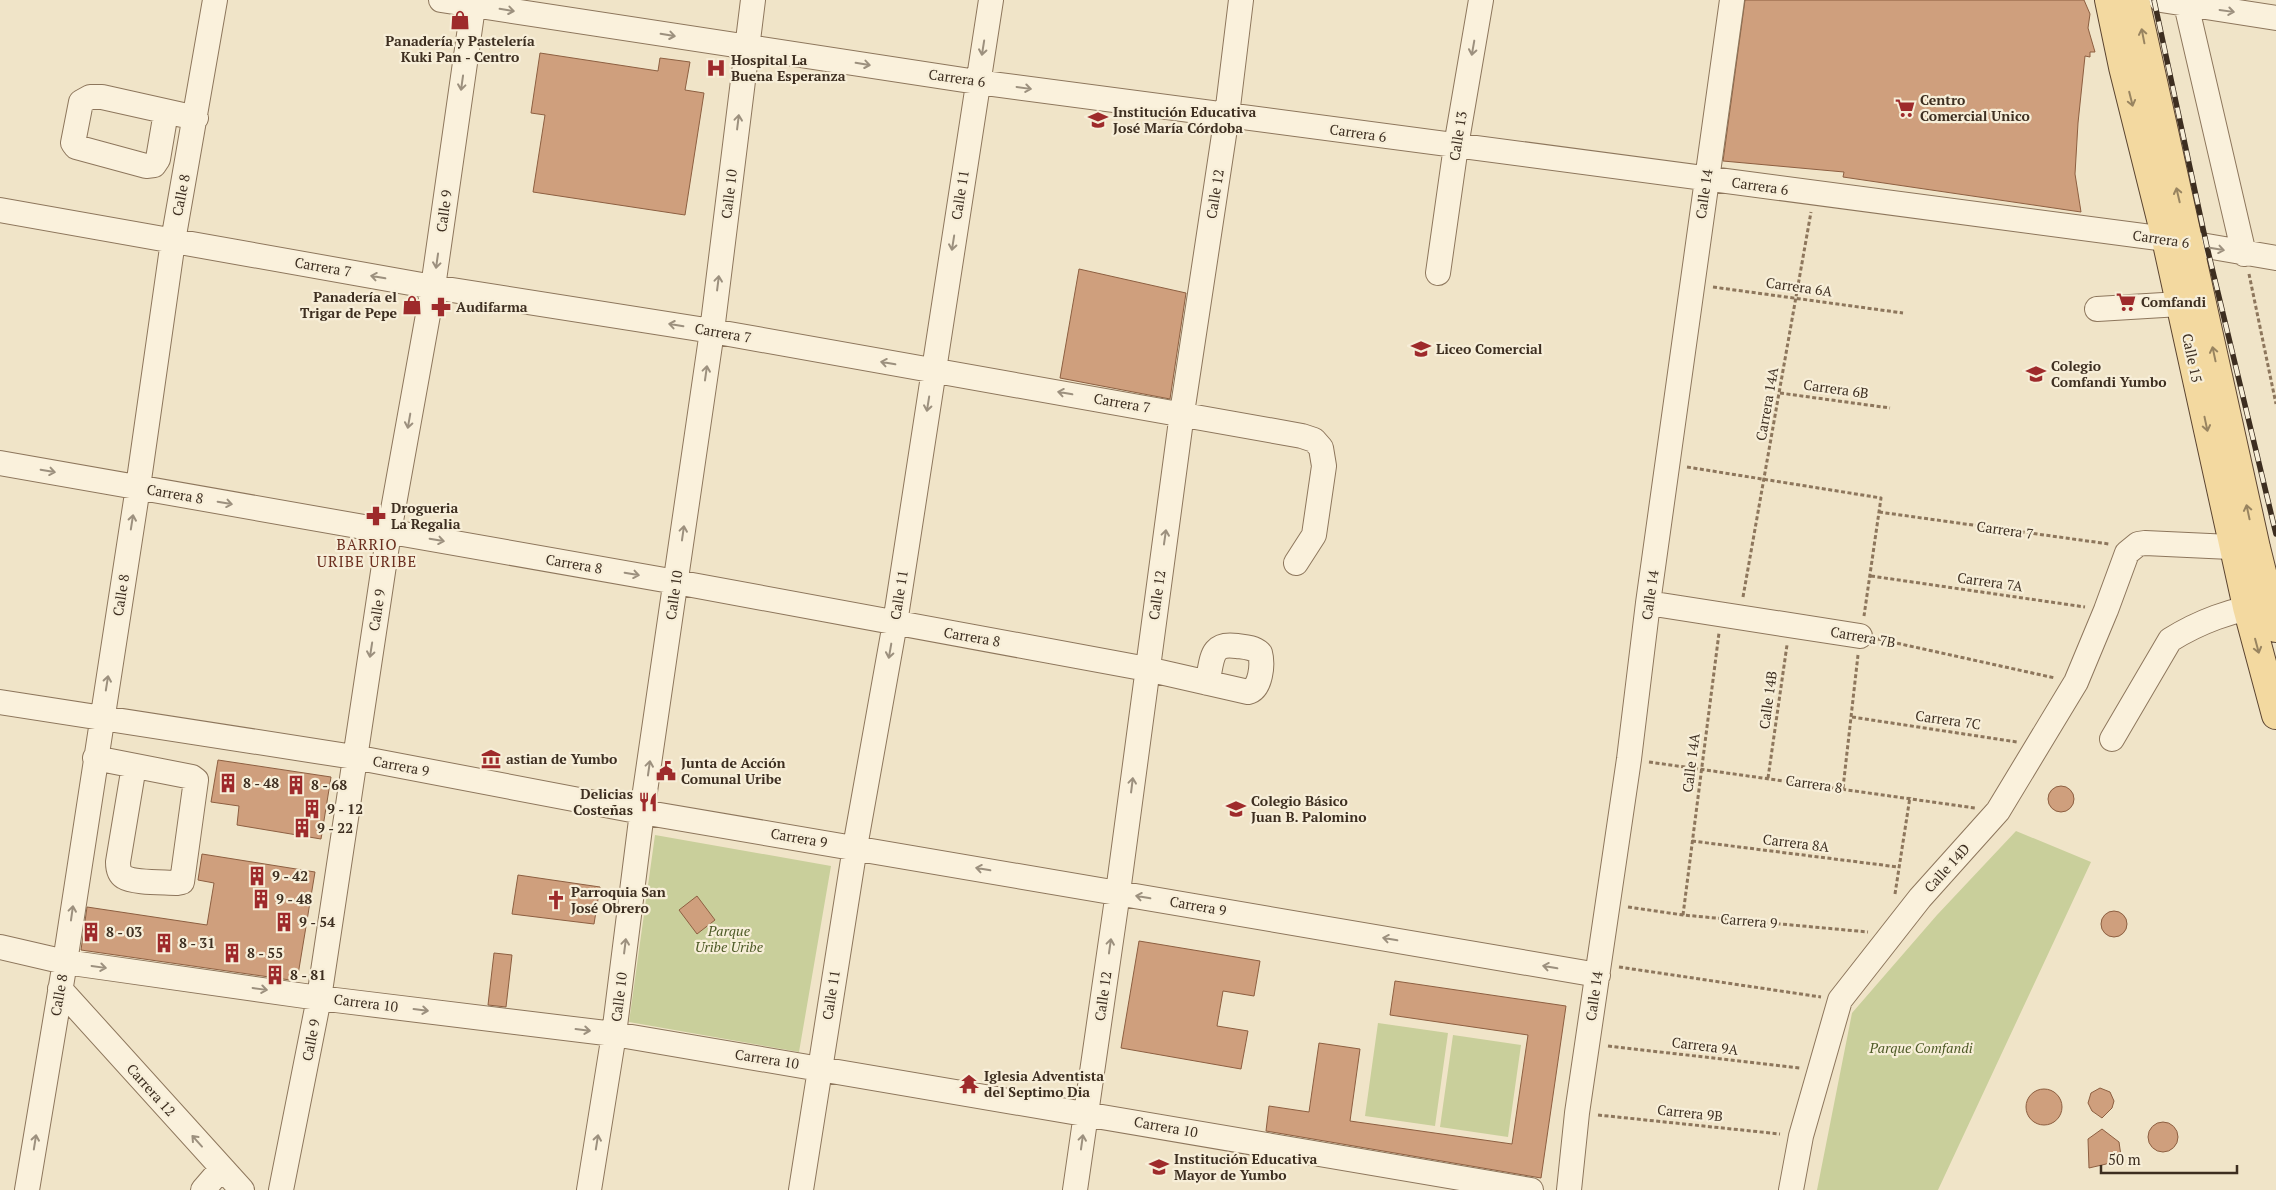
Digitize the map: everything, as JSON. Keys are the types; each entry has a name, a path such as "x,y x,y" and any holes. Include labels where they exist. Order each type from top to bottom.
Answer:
{"main road":[{"name":"Calle 15","path":"2109,0 2123,67 2178,241 2180,304 2244,548 2264,614 2276,715"},
{"name":"Calle 15","path":"2136,0 2178,241 2244,548"}],"street":[{"name":"Calle 8","path":"27,1190 65,962 138,487 173,241 196,118 215,0"},
{"name":"Carrera 6","path":"442,0 474,2 747,47 977,82 2178,241 2244,254 2276,258"},
{"name":"Calle 10","path":"589,1190 614,1034 642,812 712,331 753,0"},
{"name":"Calle 11","path":"802,1190 819,1067 855,847 895,623 991,0"},
{"name":"Calle 12","path":"1075,1190 1118,892 1182,413 1227,115 1241,0"},
{"name":"Calle 13","path":"1438,273 1456,146 1481,0"},
{"name":"Calle 14","path":"1569,1190 1577,1113 1629,759 1648,603 1732,0"},
{"path":"2161,0 2276,18"},
{"name":"Calle 9","path":"281,1190 319,998 389,532 433,286 474,2"},
{"path":"2185,3 2244,254"},
{"path":"166,112 196,118"},
{"name":"Carrera 7","path":"0,210 433,286 712,331 1182,413 1302,436 1314,440 1321,448 1324,466 1316,528 1310,542 1296,564"},
{"path":"2097,308 2180,304"},
{"name":"Carrera 8","path":"0,463 676,582 1147,669 1207,682"},
{"path":"2129,550 2145,543 2244,548"},
{"name":"Calle 14D","path":"1792,1190 1801,1136 1840,1000 1920,898 1998,811 2040,745 2076,682 2129,550"},
{"name":"Carrera 7B","path":"1648,603 1860,636"},
{"path":"2112,739 2170,640 2185,631 2264,614"},
{"name":"Carrera 9","path":"0,702 354,757 642,812 1118,892 1599,969"},
{"path":"95,758 192,776 196,780 182,882 130,880 122,876 118,869 134,766"},
{"name":"Carrera 10","path":"0,947 65,962 319,998 614,1034 819,1067 1531,1190"},
{"name":"Carrera 12","path":"60,990 242,1190"},
{"path":"203,1190 222,1168"}],"path":[{"name":"Carrera 14A","path":"1730,616 1765,480 1814,193"},
{"path":"2244,254 2276,404"},
{"name":"Carrera 6A","path":"1692,284 1903,313"},
{"name":"Carrera 6B","path":"1780,393 1890,408"},
{"path":"1668,464 1881,498"},
{"name":"Carrera 7","path":"1879,512 2129,550"},
{"name":"Carrera 7A","path":"1870,576 2106,610"},
{"name":"Calle 14A","path":"1683,915 1702,770 1730,616"},
{"name":"Calle 14B","path":"1768,778 1790,625"},
{"name":"Carrera 7B","path":"1860,636 2076,682"},
{"name":"Carrera 7C","path":"1852,717 2040,745"},
{"name":"Carrera 8","path":"1629,759 1910,797 1998,811"},
{"path":"1895,896 1910,797"},
{"name":"Carrera 8A","path":"1692,841 1898,867"},
{"name":"Carrera 9","path":"1608,904 1683,915 1892,934"},
{"path":"1599,969 1840,1000"},
{"name":"Carrera 9A","path":"1587,1043 1820,1070"},
{"name":"Carrera 9B","path":"1577,1113 1801,1136"}],"green space":[{"name":"Parque Comfandi","path":"2016,831 2091,862 1938,1190 1817,1190 1852,1013 1937,915"},
{"name":"Parque Uribe Uribe","path":"655,835 831,866 799,1052 629,1022"},
{"path":"1378,1023 1448,1033 1435,1126 1365,1116"},
{"path":"1453,1035 1521,1045 1508,1137 1440,1127"}],"building":[{"name":"Centro Comercial Unico","path":"1745,0 2084,0 2090,14 2088,28 2095,52 2090,52 2090,57 2085,56 2078,123 2075,174 2081,212 1843,177 1844,172 1723,161"},
{"path":"540,53 658,71 660,58 690,62 685,90 704,93 685,215 533,192 545,115 531,113"},
{"path":"1079,269 1186,293 1170,399 1060,378"},
{"path":"218,760 331,777 321,839 237,825 239,806 211,802"},
{"path":"2061,786 2070,790 2074,799 2070,808 2061,812 2052,808 2048,799 2052,790"},
{"path":"202,854 315,872 297,981 81,950 87,907 207,925 214,883 198,880"},
{"name":"Parroquia San José Obrero","path":"518,875 600,887 594,924 512,914"},
{"path":"697,896 715,920 697,934 679,910"},
{"path":"2114,911 2123,915 2127,924 2123,933 2114,937 2105,933 2101,924 2105,915"},
{"path":"1139,941 1260,961 1254,996 1223,991 1217,1026 1248,1031 1241,1069 1121,1048"},
{"path":"494,953 512,955 506,1007 488,1005"},
{"path":"1395,981 1566,1006 1541,1178 1266,1131 1269,1106 1309,1112 1319,1043 1360,1049 1350,1121 1512,1144 1528,1035 1390,1015"},
{"path":"2100,1088 2110,1092 2114,1101 2112,1108 2102,1118 2092,1111 2088,1103 2091,1093"},
{"path":"2044,1089 2057,1094 2062,1107 2057,1120 2044,1125 2031,1120 2026,1107 2031,1094"},
{"path":"2163,1122 2173,1127 2178,1137 2173,1147 2163,1152 2153,1147 2148,1137 2153,1127"},
{"path":"2102,1129 2119,1142 2121,1156 2119,1161 2089,1168 2088,1139"}],"railway":[{"path":"2154,0 2207,247 2276,534"}],"place":[{"name":"Panadería y Pastelería Kuki Pan - Centro","path":"460,20"},
{"name":"Hospital La Buena Esperanza","path":"716,68"},
{"name":"Centro Comercial Unico","path":"1905,108"},
{"name":"Institución Educativa José María Córdoba","path":"1098,120"},
{"name":"Comfandi","path":"2126,302"},
{"name":"Panadería el Trigar de Pepe","path":"412,305"},
{"name":"Audifarma","path":"441,307"},
{"name":"Liceo Comercial","path":"1421,349"},
{"name":"Colegio Comfandi Yumbo","path":"2036,374"},
{"name":"Drogueria La Regalia","path":"376,516"},
{"name":"astian de Yumbo","path":"491,759"},
{"name":"Junta de Acción Comunal Uribe","path":"666,771"},
{"name":"8 - 48","path":"228,783"},
{"name":"8 - 68","path":"296,785"},
{"name":"Delicias Costeñas","path":"648,802"},
{"name":"9 - 12","path":"312,809"},
{"name":"Colegio Básico Juan B. Palomino","path":"1236,809"},
{"name":"9 - 22","path":"302,828"},
{"name":"9 - 42","path":"257,876"},
{"name":"9 - 48","path":"261,899"},
{"name":"Parroquia San José Obrero","path":"556,900"},
{"name":"9 - 54","path":"284,922"},
{"name":"8 - 03","path":"91,932"},
{"name":"8 - 31","path":"164,943"},
{"name":"8 - 55","path":"232,953"},
{"name":"8 - 81","path":"275,975"},
{"name":"Iglesia Adventista del Septimo Dia","path":"969,1084"},
{"name":"Institución Educativa Mayor de Yumbo","path":"1159,1167"}],"district":[{"name":"BARRIO URIBE URIBE","path":"367,554"}]}
